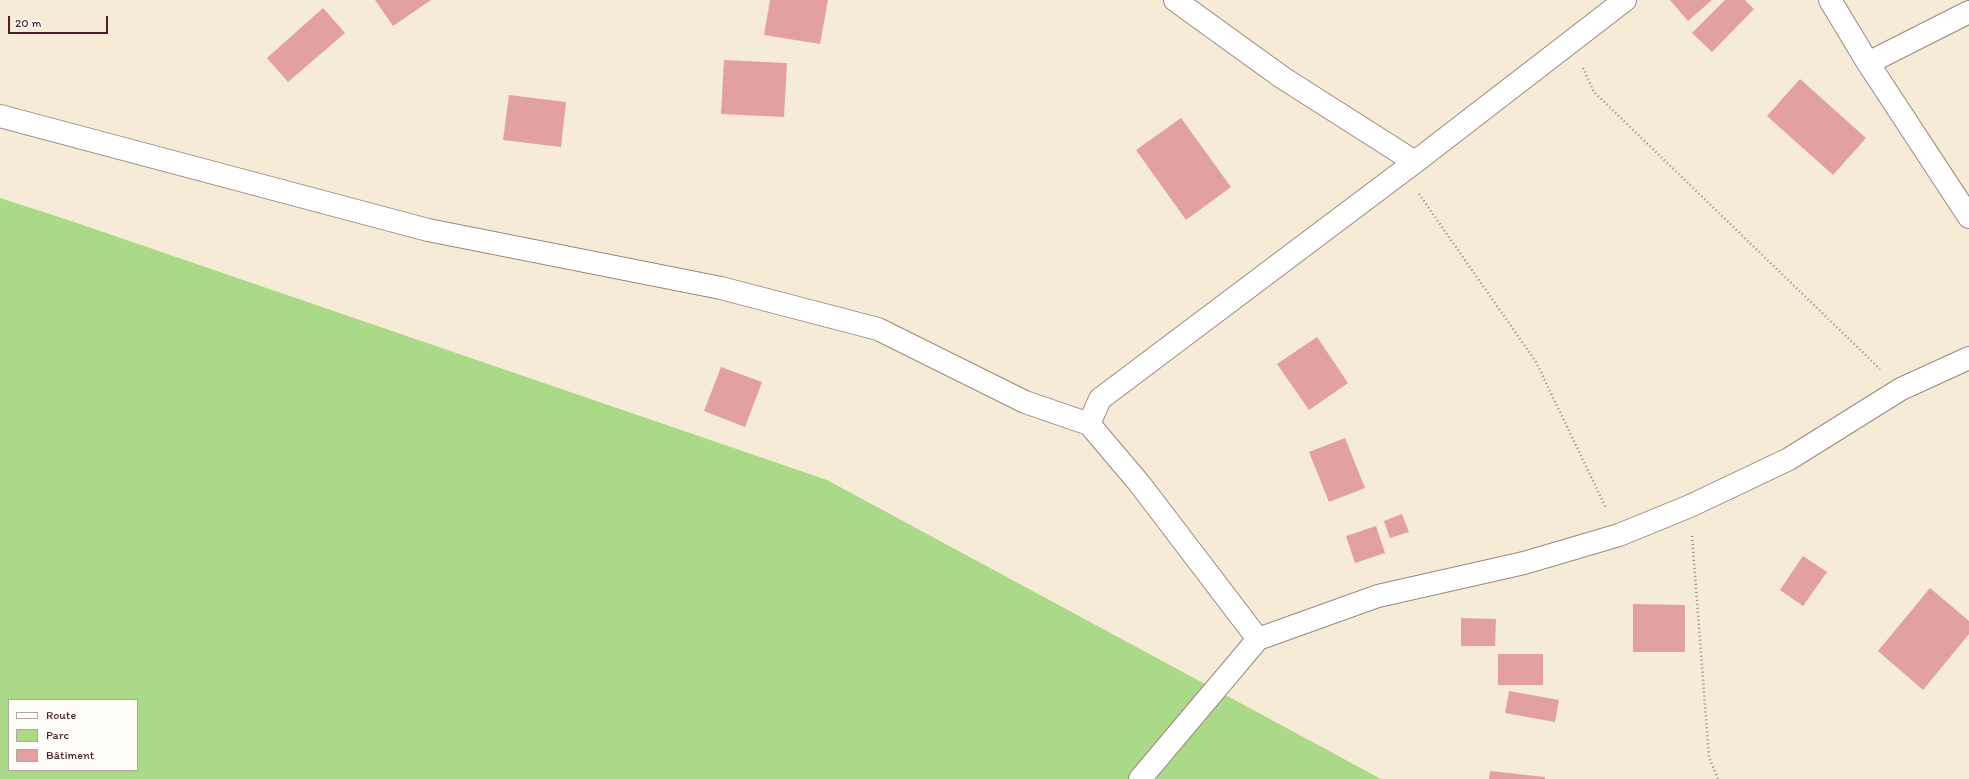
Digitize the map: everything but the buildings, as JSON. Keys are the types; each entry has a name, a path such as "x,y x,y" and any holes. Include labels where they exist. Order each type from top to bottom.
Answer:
{"street":[{"path":"1175,0 1409,166"},
{"path":"1089,424 1100,399 1409,166 1625,0"},
{"path":"1830,0 1868,63 1969,217"},
{"path":"1868,63 1969,12"},
{"path":"0,116 428,230 721,288 878,329 1025,402 1089,424 1140,483 1258,639"},
{"path":"1140,779 1258,639 1378,596 1524,563 1619,536 1690,506 1789,459 1901,389 1969,358"}],"path":[{"path":"1578,36 1580,61 1594,92 1901,389"},
{"path":"1409,166 1536,362 1619,536"},
{"path":"1690,506 1709,757 1718,779"}],"green space":[{"path":"0,198 827,480 1381,779 0,779"}]}
